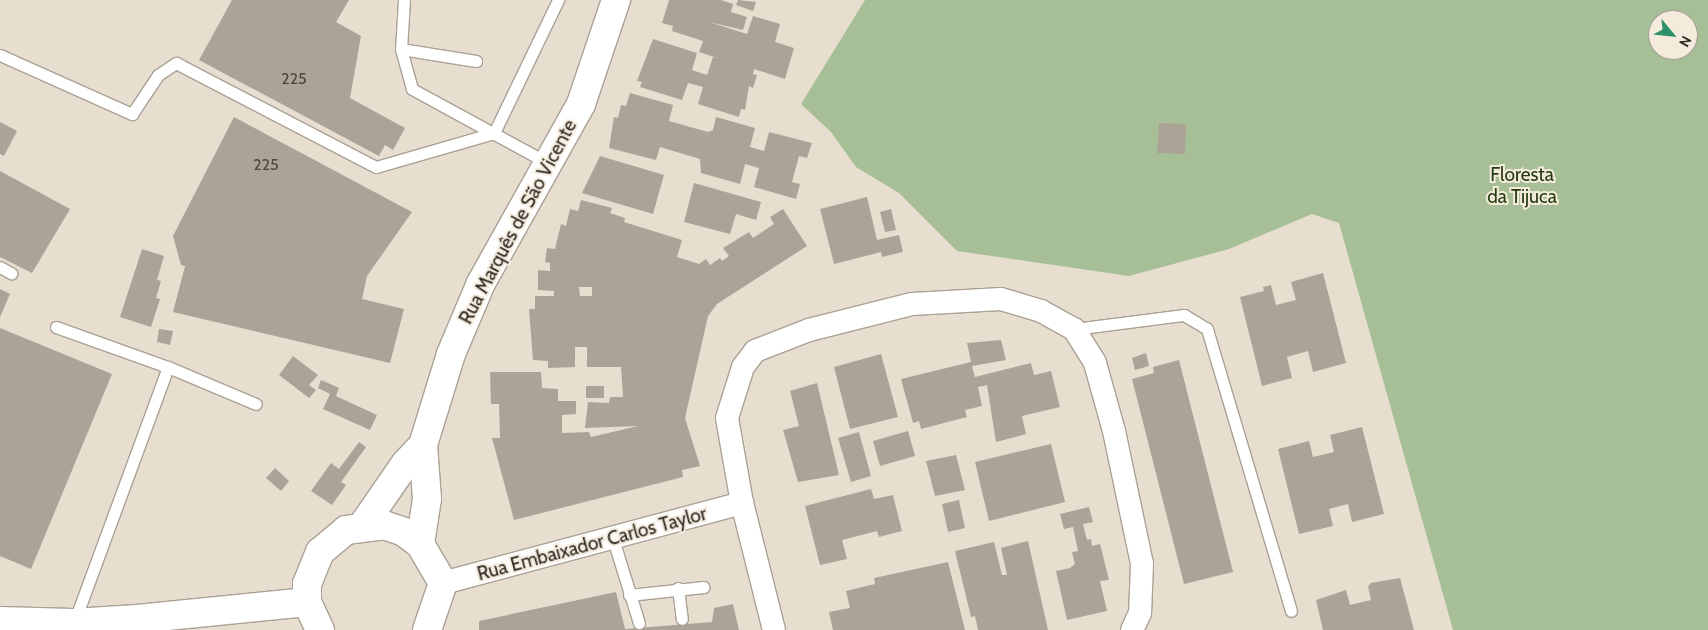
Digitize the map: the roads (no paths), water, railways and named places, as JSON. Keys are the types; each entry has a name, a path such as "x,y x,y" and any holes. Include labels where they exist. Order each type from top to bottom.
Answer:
{"street":[{"name":"Rua Marquês de São Vicente","path":"420,544 427,499 424,445 463,322 581,104 616,0"},
{"path":"774,630 742,503 727,418 735,384 755,351 809,330 912,304 1001,299 1041,311 1074,329 1095,363 1114,431 1142,564 1140,613 1132,630"},
{"name":"Rua Marquês de São Vicente","path":"363,525 406,463 424,445"},
{"name":"Rua Embaixador Carlos Taylor","path":"443,583 742,503"},
{"path":"320,630 307,602 311,567 320,552 346,530 363,525 384,525 404,532 420,544 443,583 427,630"},
{"path":"0,621 138,625 307,602"}],"lane":[{"path":"404,0 401,49 415,92 548,163"},
{"path":"0,55 132,114 158,75 176,63 376,167 494,134 558,0"},
{"path":"401,49 476,61"},
{"path":"0,267 11,272"},
{"path":"1074,329 1184,315 1207,329 1290,611"},
{"path":"56,327 168,367 256,404"},
{"path":"73,623 168,367"},
{"path":"613,539 639,623"},
{"path":"629,595 678,588 704,587"},
{"path":"678,588 682,619"}],"park label":[{"name":"Floresta da Tijuca","path":"1522,186"}]}
